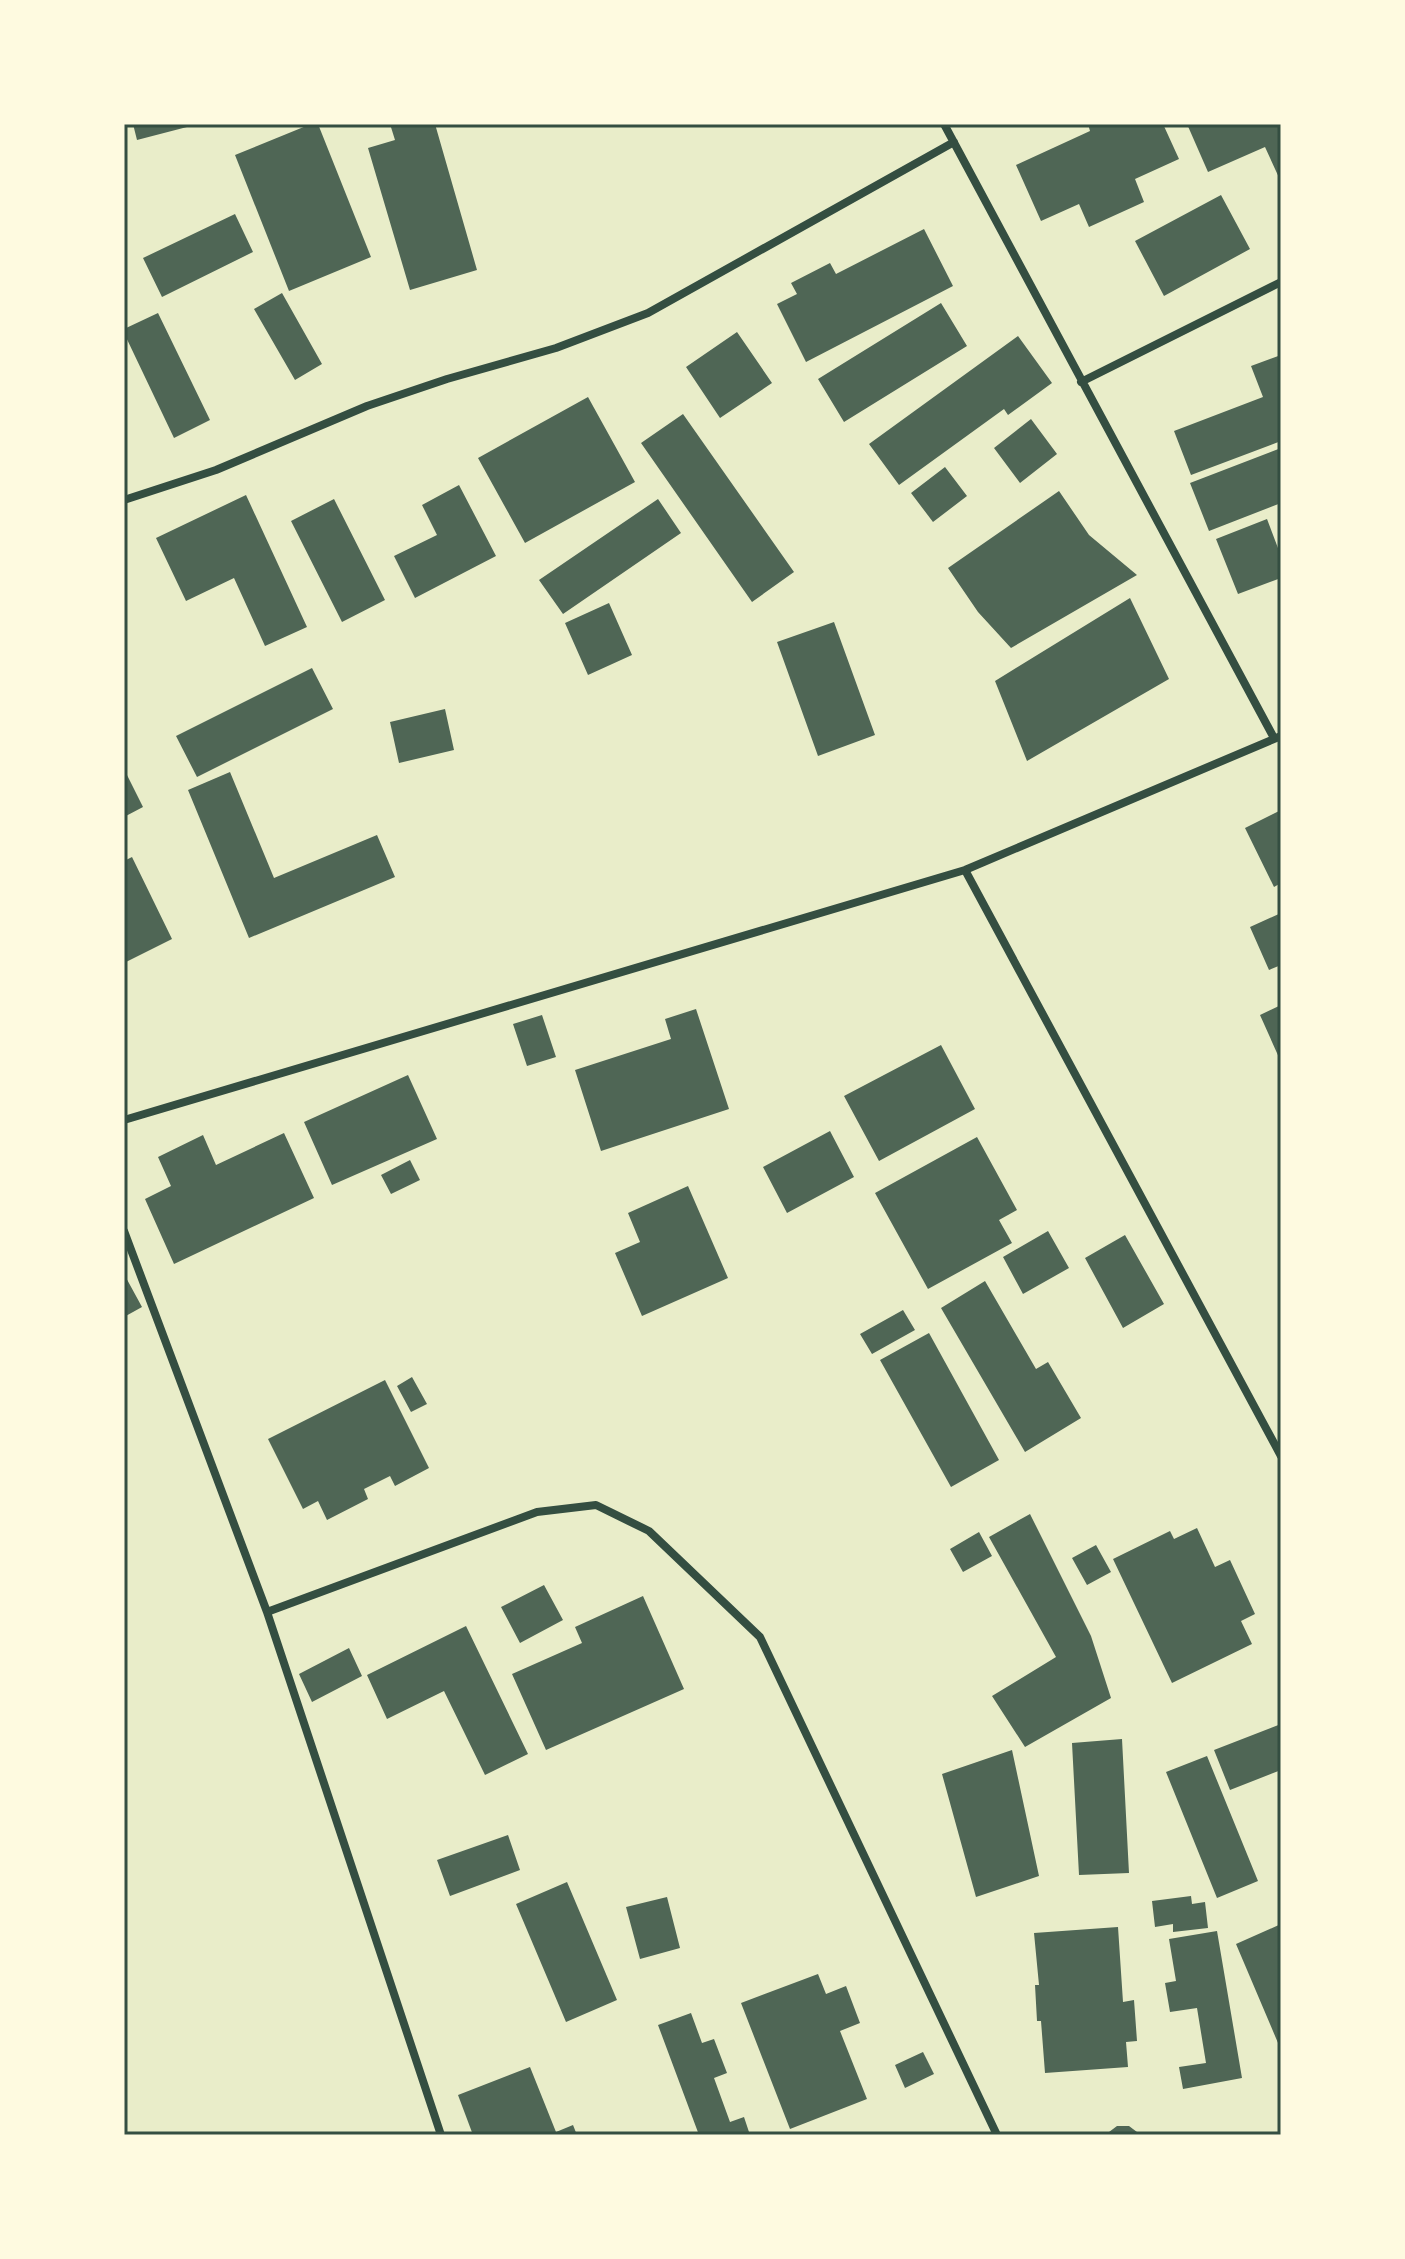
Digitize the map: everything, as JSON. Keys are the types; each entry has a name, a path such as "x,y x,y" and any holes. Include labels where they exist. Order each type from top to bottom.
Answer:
{"street":[{"path":"124,1120 965,870 1277,737 1081,382 944,124"},
{"path":"124,500 216,470 367,406 556,348 648,313 954,142"},
{"path":"1081,382 1281,282"},
{"path":"965,870 1281,1456"},
{"path":"124,1231 267,1612 441,2135"},
{"path":"267,1612 537,1512 596,1505 649,1531 760,1637 997,2135"}],"building":[{"path":"133,124 186,124 187,127 137,140"},
{"path":"311,124 318,124 371,257 289,291 235,155"},
{"path":"390,124 435,124 477,270 410,290 368,148 395,140"},
{"path":"1088,124 1163,124 1179,159 1135,179 1144,202 1089,227 1079,204 1041,221 1016,165 1090,131"},
{"path":"1187,124 1281,124 1281,182 1265,147 1208,172"},
{"path":"1221,195 1250,249 1164,296 1135,241"},
{"path":"235,214 253,252 162,297 143,258"},
{"path":"924,229 953,286 806,362 777,304 797,294 791,283 830,263 836,274"},
{"path":"282,293 322,364 295,380 254,309"},
{"path":"941,303 967,346 844,422 818,379"},
{"path":"158,313 210,420 174,438 124,333 124,329"},
{"path":"737,332 772,383 720,418 686,367"},
{"path":"1018,336 1052,383 1008,415 1004,409 899,485 869,444"},
{"path":"1281,355 1281,441 1191,475 1174,431 1263,397 1251,366"},
{"path":"588,397 635,482 525,543 478,458"},
{"path":"683,414 794,572 752,602 641,443"},
{"path":"1031,419 1057,454 1020,483 994,448"},
{"path":"1281,448 1281,503 1209,531 1190,483"},
{"path":"945,467 967,496 933,522 911,493"},
{"path":"459,485 496,556 415,598 394,556 437,535 422,505"},
{"path":"1059,491 1089,535 1137,575 1011,648 978,612 948,568"},
{"path":"246,495 307,627 265,646 234,578 186,601 156,538"},
{"path":"334,499 385,600 342,622 291,521"},
{"path":"658,499 681,533 563,614 539,580"},
{"path":"1267,519 1281,556 1281,578 1238,594 1216,539"},
{"path":"1130,598 1169,679 1027,761 995,681"},
{"path":"609,603 632,655 588,675 565,623"},
{"path":"834,622 875,735 818,756 777,642"},
{"path":"312,668 333,709 197,777 176,736"},
{"path":"445,709 454,750 399,763 390,722"},
{"path":"124,769 143,807 124,817"},
{"path":"230,772 274,878 377,835 395,877 249,938 188,790"},
{"path":"1281,810 1281,883 1274,887 1245,828"},
{"path":"132,857 172,939 124,963 124,861"},
{"path":"1281,913 1281,965 1269,970 1250,927"},
{"path":"1281,1005 1281,1062 1260,1015"},
{"path":"696,1009 729,1109 601,1151 575,1070 671,1039 665,1019"},
{"path":"542,1015 556,1057 527,1066 513,1024"},
{"path":"941,1045 975,1109 879,1161 844,1096"},
{"path":"408,1075 437,1139 332,1185 304,1122"},
{"path":"830,1131 854,1177 787,1213 763,1167"},
{"path":"284,1133 314,1198 174,1264 145,1199 171,1186 158,1157 203,1135 216,1165"},
{"path":"977,1137 1017,1210 999,1220 1012,1243 928,1289 875,1193"},
{"path":"410,1160 420,1180 391,1194 381,1175"},
{"path":"688,1186 728,1278 642,1316 615,1253 640,1242 628,1213"},
{"path":"1048,1231 1069,1268 1023,1294 1003,1257"},
{"path":"1125,1235 1164,1304 1123,1328 1085,1258"},
{"path":"124,1274 142,1307 124,1317"},
{"path":"985,1281 1036,1369 1048,1362 1081,1418 1025,1452 941,1308"},
{"path":"903,1310 915,1330 872,1354 860,1334"},
{"path":"929,1333 999,1460 951,1487 880,1360"},
{"path":"412,1377 427,1404 411,1412 397,1386"},
{"path":"385,1380 429,1468 395,1486 390,1476 364,1489 368,1499 327,1520 318,1501 303,1509 268,1439"},
{"path":"1030,1514 1091,1636 1111,1698 1025,1747 992,1696 1056,1657 989,1537"},
{"path":"1197,1528 1215,1567 1230,1560 1255,1614 1241,1621 1252,1644 1172,1683 1113,1559 1170,1531 1174,1539"},
{"path":"979,1532 992,1556 963,1572 950,1549"},
{"path":"1096,1545 1111,1572 1087,1585 1072,1558"},
{"path":"544,1585 563,1620 520,1643 501,1607"},
{"path":"643,1596 684,1689 546,1750 512,1674 582,1643 575,1627"},
{"path":"466,1626 528,1754 485,1775 444,1691 387,1719 367,1675"},
{"path":"349,1648 362,1676 312,1702 299,1674"},
{"path":"1281,1724 1281,1770 1230,1790 1214,1750"},
{"path":"1122,1739 1129,1873 1079,1875 1072,1743"},
{"path":"1012,1750 1039,1876 976,1897 942,1774"},
{"path":"1207,1756 1258,1881 1217,1898 1166,1772"},
{"path":"508,1835 520,1870 450,1896 437,1860"},
{"path":"567,1882 617,2000 566,2022 516,1904"},
{"path":"1191,1896 1192,1904 1205,1902 1208,1928 1173,1932 1173,1924 1155,1927 1152,1901"},
{"path":"667,1897 680,1948 640,1959 626,1907"},
{"path":"1281,1924 1281,2050 1236,1944"},
{"path":"1118,1927 1123,2002 1134,2000 1137,2041 1126,2042 1128,2067 1045,2073 1041,2021 1037,2021 1035,1985 1039,1985 1034,1933"},
{"path":"1217,1931 1242,2078 1183,2089 1179,2067 1206,2063 1197,2008 1170,2012 1165,1983 1176,1981 1169,1939"},
{"path":"818,1974 826,1994 846,1986 860,2023 840,2031 867,2099 790,2129 741,2003"},
{"path":"691,2013 702,2043 714,2039 727,2073 714,2078 730,2122 744,2117 750,2135 699,2135 658,2025"},
{"path":"923,2052 934,2074 905,2088 895,2065"},
{"path":"530,2067 556,2132 573,2125 577,2135 473,2135 458,2095"},
{"path":"1117,2126 1129,2126 1141,2135 1105,2135"}]}
